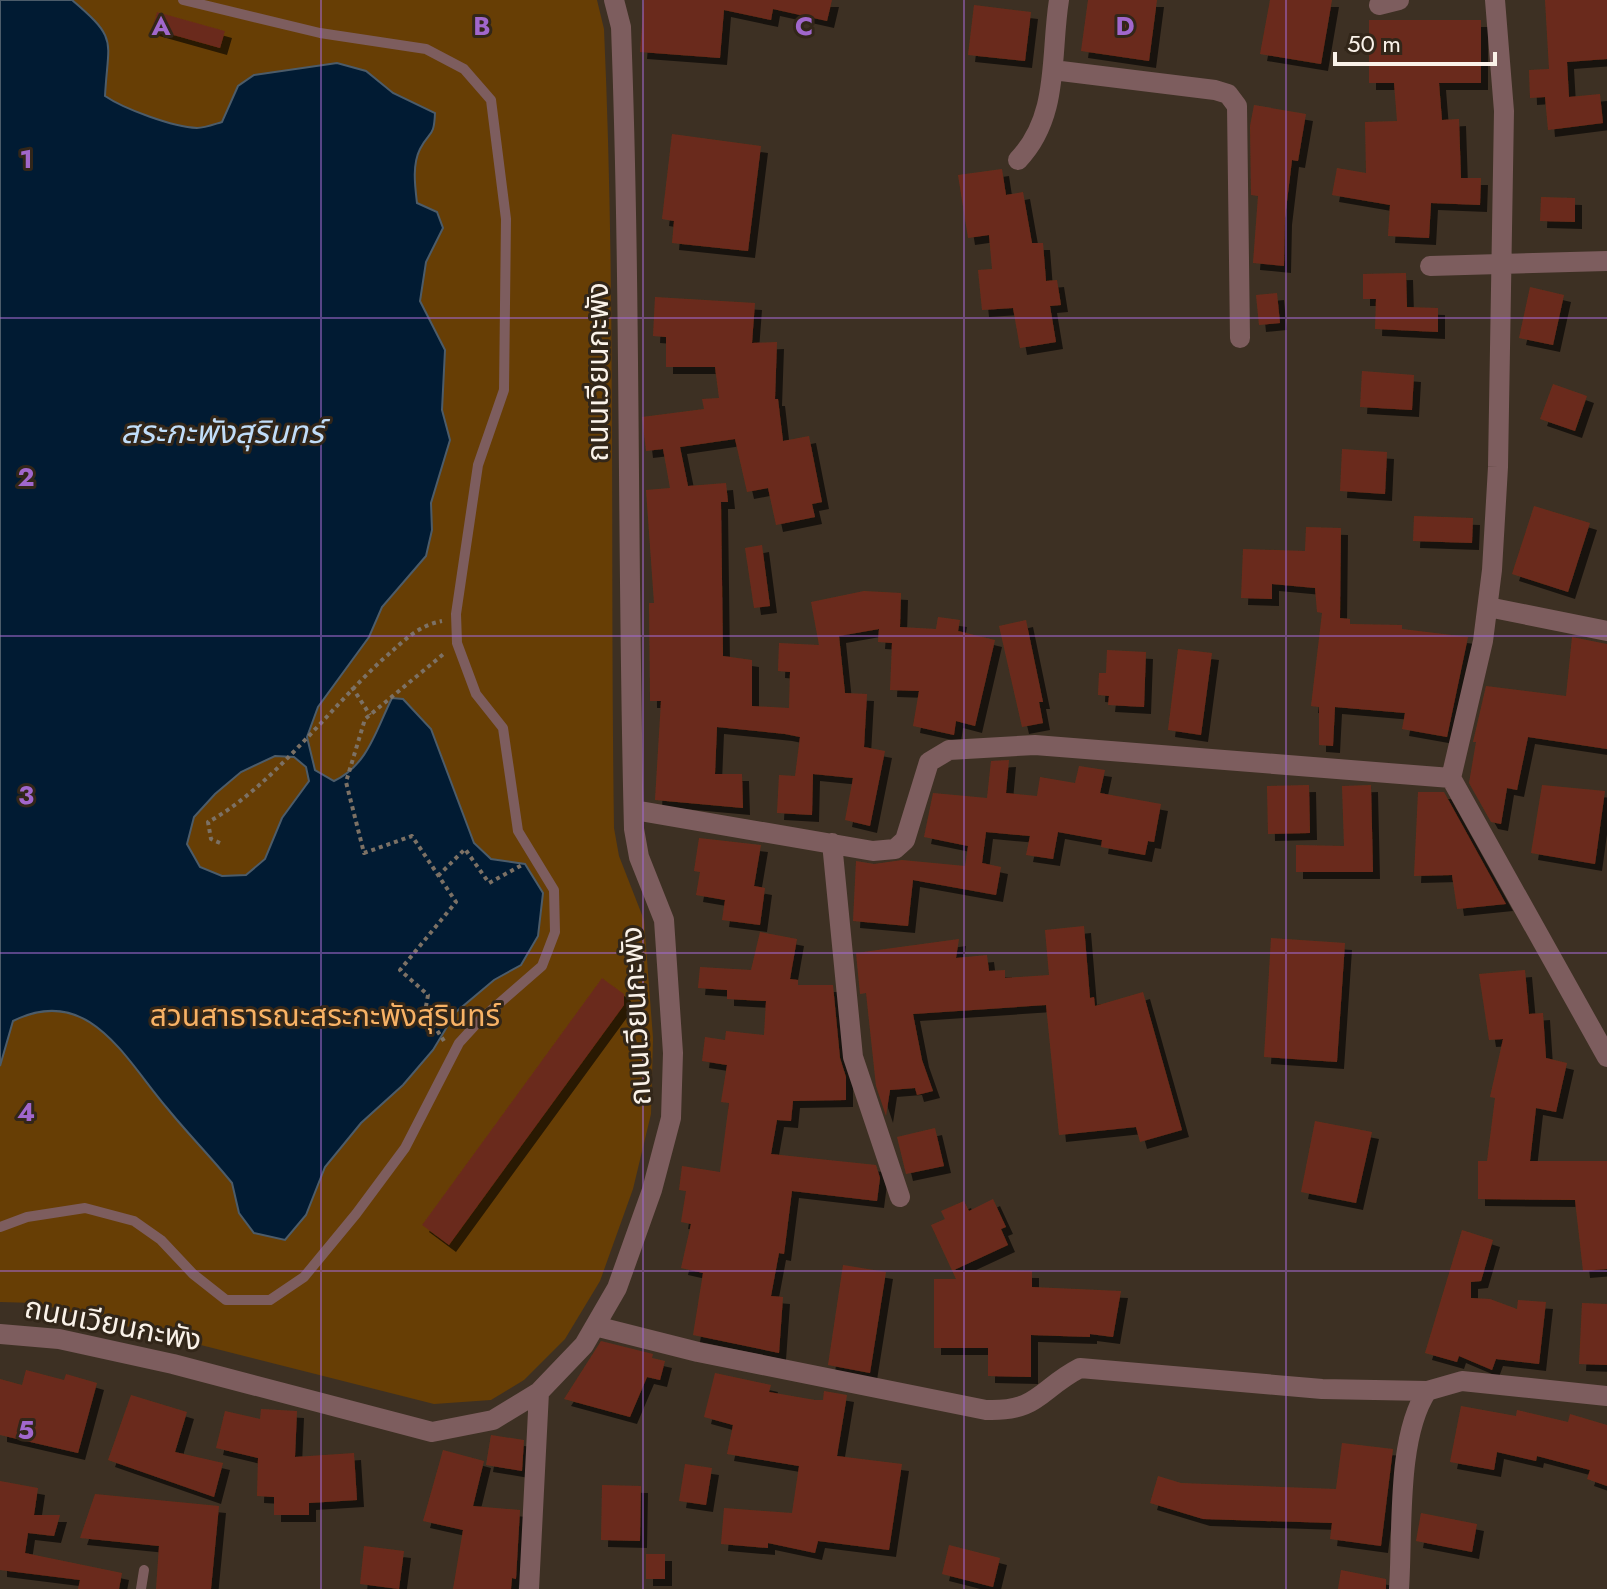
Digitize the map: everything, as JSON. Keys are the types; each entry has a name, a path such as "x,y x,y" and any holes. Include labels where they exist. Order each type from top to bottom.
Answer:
{"street":[{"name":"ถนนเวียนกะพัง","path":"0,1334 59,1339 173,1364 432,1432 493,1420 539,1392 584,1345 617,1288 652,1190 671,1118 673,1053 664,920 639,857 634,810 629,606 628,215 621,27 614,0"},
{"path":"1018,160 1040,133 1051,97 1059,0"},
{"path":"1379,5 1399,0"},
{"path":"1495,0 1504,111 1498,467 1488,607 1477,672 1451,778 1607,1057"},
{"path":"1053,70 1215,90 1228,94 1237,106 1240,338"},
{"path":"1430,266 1607,261"},
{"path":"1488,607 1607,631"},
{"path":"634,810 873,851 895,849 905,840 929,762 949,750 1035,745 1451,778"},
{"path":"832,843 853,1057 900,1197"},
{"path":"595,1326 698,1352 986,1410 1008,1411 1028,1406 1080,1368 1322,1389 1427,1391 1444,1383 1462,1381 1607,1396"},
{"path":"1399,1589 1407,1443 1416,1408 1427,1391"},
{"path":"529,1589 539,1392"}],"lane":[{"path":"0,1227 27,1217 85,1208 134,1221 161,1240 193,1274 226,1300 270,1300 304,1277 356,1214 405,1148 453,1054 480,1020 542,966 555,932 554,890 518,831 503,728 476,694 457,643 456,618 478,465 504,390 506,219 491,100 464,69 426,49 320,33 183,0"},
{"path":"141,1589 144,1570"}],"path":[{"path":"220,843 211,839 208,822 225,813 269,775 352,687 421,625 456,618"},
{"path":"453,1054 425,1012 428,995 400,970 456,902 412,836 364,853 346,782 365,719 457,643"},
{"path":"352,687 370,715"},
{"path":"438,876 465,849 489,883 533,859"}],"green space":[{"name":"สวนสาธารณะสระกะพังสุรินทร์","path":"0,0 597,0 604,29 608,129 614,828 619,856 644,920 653,1038 651,1114 633,1189 600,1281 565,1339 524,1380 491,1400 434,1404 35,1303 0,1302"}],"water":[{"name":"สระกะพังสุรินทร์","path":"0,0 72,0 104,33 108,51 105,96 162,121 187,127 207,127 222,122 238,86 254,75 337,63 366,71 393,93 435,113 432,130 417,155 415,176 417,203 437,212 443,228 426,262 420,301 445,350 442,410 450,440 431,503 432,530 426,556 382,607 369,637 318,707 307,737 315,770 334,781 346,774 363,756 392,698 403,699 431,729 474,843 491,859 525,864 543,893 538,936 521,965 494,980 456,1012 433,1050 403,1085 361,1123 325,1167 306,1215 285,1240 254,1233 239,1213 232,1183 120,1049 84,1019 63,1012 40,1012 13,1021 0,1066","holes":["275,756 294,757 306,767 309,781 282,818 265,859 246,875 222,876 200,867 187,844 194,817 241,772"]}],"building":[{"path":"644,0 832,0 827,21 773,9 771,20 724,10 720,58 640,52"},
{"path":"1088,0 1157,0 1149,61 1081,51"},
{"path":"1270,0 1332,0 1321,64 1260,54"},
{"path":"1545,0 1607,0 1607,59 1567,62 1569,97 1600,94 1603,123 1548,130 1545,97 1530,98 1529,70 1549,69"},
{"path":"974,5 1031,12 1025,61 968,55"},
{"path":"157,12 225,31 220,48 152,29"},
{"path":"1369,20 1481,20 1481,83 1439,83 1442,120 1459,119 1461,178 1481,178 1480,205 1431,203 1429,238 1388,236 1390,205 1332,195 1337,168 1366,173 1365,122 1397,121 1394,83 1369,83"},
{"path":"1254,105 1306,114 1298,161 1292,160 1285,218 1284,266 1253,263 1258,196 1251,195 1250,126"},
{"path":"672,134 761,146 748,251 672,243 674,221 662,219"},
{"path":"1002,169 1006,195 1023,192 1032,243 1043,243 1046,281 1057,280 1061,305 1050,306 1056,342 1020,348 1013,308 982,310 978,270 992,269 989,235 968,238 958,175"},
{"path":"1541,197 1575,198 1575,222 1540,221"},
{"path":"1406,273 1407,307 1438,308 1438,332 1375,329 1376,299 1363,299 1363,274"},
{"path":"1530,287 1564,295 1553,345 1519,338"},
{"path":"1277,293 1280,323 1259,325 1256,295"},
{"path":"655,297 755,303 752,343 777,342 775,399 778,399 783,441 809,436 822,502 812,504 815,517 776,525 768,488 747,492 735,439 680,447 688,486 726,483 728,502 721,502 723,656 752,660 752,706 789,708 790,672 778,671 779,643 819,645 811,602 864,591 901,593 900,627 936,629 938,617 960,620 958,631 995,640 975,726 956,721 954,735 913,726 919,691 890,690 892,643 878,642 879,629 839,636 845,693 867,694 864,747 885,751 870,826 845,820 853,778 813,774 812,815 777,813 779,775 795,776 800,737 785,734 717,727 715,774 742,774 743,808 655,800 661,701 650,701 649,603 654,603 646,490 670,488 663,449 646,451 642,417 704,409 702,399 719,398 715,367 666,367 666,337 653,336"},
{"path":"1362,371 1414,375 1412,410 1360,407"},
{"path":"1553,384 1587,396 1575,431 1540,419"},
{"path":"1342,449 1387,452 1385,494 1340,491"},
{"path":"1534,506 1590,523 1568,592 1512,574"},
{"path":"1414,516 1473,518 1472,543 1413,541"},
{"path":"1306,527 1341,528 1340,618 1350,619 1350,624 1402,625 1402,629 1468,637 1447,737 1402,729 1405,713 1335,707 1333,746 1319,745 1319,707 1311,706 1322,613 1317,612 1315,588 1272,584 1272,599 1241,598 1243,549 1305,551"},
{"path":"762,545 770,606 754,608 745,548"},
{"path":"1026,620 1043,702 1039,702 1043,723 1022,727 999,626"},
{"path":"1572,637 1607,644 1607,749 1528,737 1517,790 1507,788 1501,824 1491,822 1469,783 1476,742 1473,742 1486,686 1566,696"},
{"path":"1178,649 1212,653 1201,735 1168,730"},
{"path":"1107,650 1146,652 1144,707 1108,705 1109,696 1098,695 1099,673 1106,673"},
{"path":"1009,760 1006,793 1037,796 1040,777 1075,783 1079,766 1105,770 1100,793 1161,804 1154,842 1148,841 1145,855 1101,847 1102,840 1058,832 1053,859 1026,855 1030,836 986,832 982,863 1001,867 996,895 913,880 908,926 853,921 856,861 874,864 902,860 965,866 968,846 924,837 933,793 987,798 991,761"},
{"path":"1309,785 1310,833 1268,834 1267,786"},
{"path":"1371,785 1373,872 1296,872 1296,845 1344,846 1342,786"},
{"path":"1542,785 1605,791 1595,864 1531,853"},
{"path":"1418,792 1444,792 1506,904 1457,909 1452,875 1414,876"},
{"path":"699,838 761,845 754,886 765,888 760,925 722,920 725,900 696,895 700,872 694,871"},
{"path":"1084,926 1090,998 1094,997 1095,1006 1143,992 1182,1130 1140,1142 1136,1127 1059,1135 1046,1005 913,1014 922,1060 933,1091 917,1095 915,1088 890,1090 886,1116 876,1086 866,993 860,994 856,953 959,939 956,958 987,955 989,971 1005,970 1005,978 1049,975 1045,930"},
{"path":"760,932 797,939 790,979 798,980 798,985 833,985 840,1058 846,1077 846,1100 793,1101 791,1121 777,1120 771,1154 876,1165 880,1178 877,1201 792,1191 784,1254 779,1253 771,1296 783,1297 779,1353 693,1335 703,1273 681,1268 691,1224 681,1222 686,1191 679,1190 682,1166 720,1172 729,1103 721,1102 727,1065 702,1061 705,1037 725,1040 726,1031 764,1035 766,1001 727,999 727,990 698,988 700,967 751,970"},
{"path":"1271,938 1345,943 1337,1062 1264,1057"},
{"path":"1525,970 1529,1014 1543,1013 1546,1058 1567,1063 1556,1112 1536,1108 1530,1161 1607,1161 1607,1269 1583,1271 1575,1200 1478,1199 1478,1161 1487,1161 1495,1098 1490,1097 1503,1039 1489,1040 1479,974"},
{"path":"602,978 624,994 624,1005 449,1245 422,1225"},
{"path":"1315,1121 1372,1132 1356,1203 1301,1192"},
{"path":"935,1128 944,1166 906,1174 897,1137"},
{"path":"993,1199 1006,1227 1001,1229 1008,1245 954,1270 1032,1271 1032,1287 1121,1291 1113,1337 1090,1334 1090,1337 1031,1335 1031,1377 988,1376 988,1348 934,1348 934,1279 956,1279 931,1225 945,1219 941,1211 964,1201 969,1211"},
{"path":"1462,1230 1493,1240 1481,1281 1471,1282 1471,1298 1490,1299 1517,1309 1518,1300 1546,1302 1539,1364 1496,1359 1492,1370 1459,1356 1457,1362 1425,1353"},
{"path":"843,1265 886,1272 870,1373 828,1365"},
{"path":"1582,1303 1607,1304 1607,1365 1579,1364"},
{"path":"601,1341 653,1354 652,1358 665,1361 660,1380 647,1377 630,1417 564,1399"},
{"path":"26,1370 64,1380 66,1374 97,1383 78,1453 0,1435 0,1379 22,1385"},
{"path":"715,1373 771,1385 769,1392 815,1400 823,1400 824,1391 847,1395 837,1456 902,1464 889,1550 818,1541 815,1553 768,1543 768,1548 721,1544 724,1508 792,1513 799,1466 727,1454 733,1425 704,1417"},
{"path":"131,1395 187,1412 175,1452 223,1463 214,1497 108,1460"},
{"path":"1461,1406 1516,1416 1517,1410 1568,1422 1570,1414 1607,1425 1607,1486 1587,1479 1590,1470 1537,1456 1536,1461 1497,1452 1494,1470 1450,1462"},
{"path":"261,1409 297,1411 295,1457 354,1453 357,1500 309,1503 309,1515 274,1515 274,1497 257,1496 258,1458 216,1448 225,1411 260,1419"},
{"path":"491,1435 524,1440 522,1471 486,1465"},
{"path":"1342,1443 1393,1449 1381,1546 1330,1539 1332,1523 1203,1519 1150,1503 1158,1476 1181,1483 1336,1489"},
{"path":"443,1450 484,1461 473,1506 520,1510 516,1579 512,1578 511,1589 453,1589 463,1530 423,1521"},
{"path":"685,1464 712,1468 706,1505 679,1501"},
{"path":"0,1481 38,1488 34,1515 60,1515 54,1536 28,1533 25,1553 122,1573 119,1589 78,1589 80,1580 0,1570"},
{"path":"602,1485 641,1486 640,1541 601,1540"},
{"path":"95,1494 219,1506 211,1589 156,1589 159,1546 80,1538"},
{"path":"1421,1513 1477,1524 1472,1552 1416,1541"},
{"path":"949,1545 1000,1558 993,1587 942,1574"},
{"path":"364,1546 404,1551 399,1589 360,1584"},
{"path":"646,1554 665,1554 665,1579 646,1579"},
{"path":"1341,1570 1386,1579 1386,1589 1338,1589"}]}
